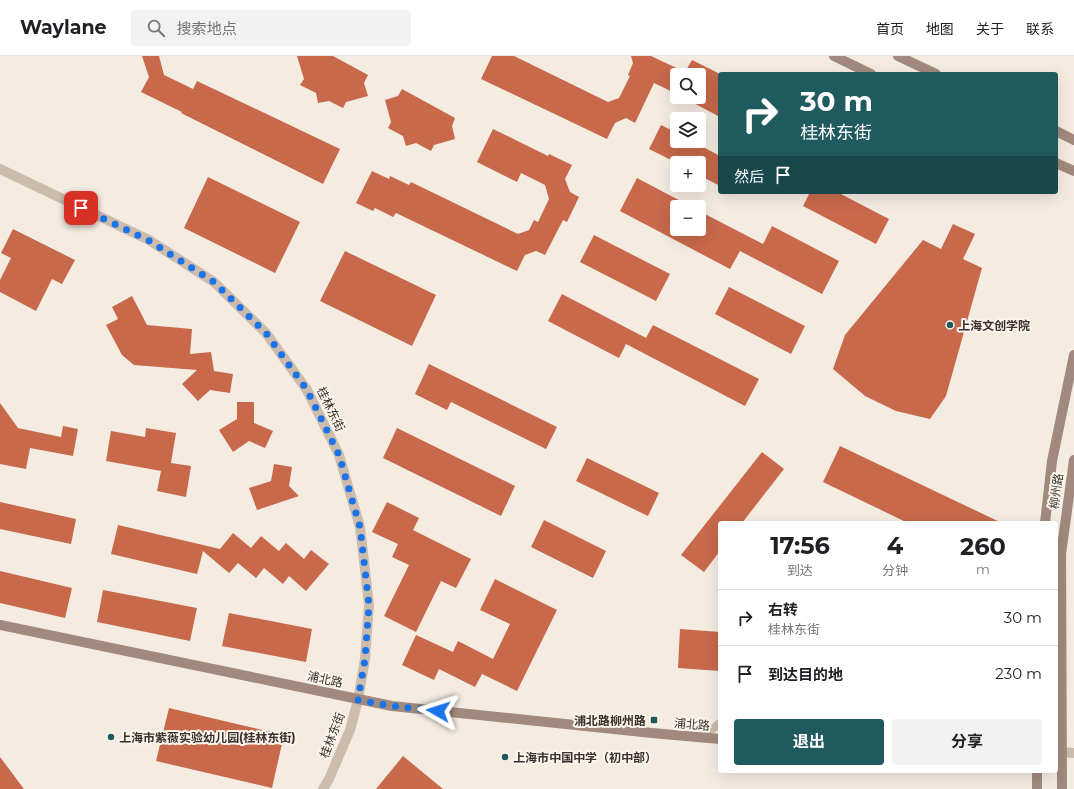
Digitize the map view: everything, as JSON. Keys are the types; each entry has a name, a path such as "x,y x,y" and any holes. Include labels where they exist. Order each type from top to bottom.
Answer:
{"street":[{"path":"834,56 867,72"},
{"path":"898,56 932,72"},
{"path":"1058,133 1074,140"},
{"path":"1058,164 1074,171"},
{"name":"桂林东街","path":"0,169 148,240 214,282 266,333 307,390 339,455 360,527 369,605 365,659 358,700 350,730 329,780 323,789"},
{"name":"柳州路","path":"1045,521 1052,461 1074,355"},
{"name":"柳州路","path":"1062,789 1059,752 1061,723 1061,554 1074,460"},
{"name":"浦北路","path":"0,625 358,700 400,707 718,739"},
{"path":"1059,752 1074,753"},
{"path":"1037,773 1037,789"}],"lane":[{"path":"701,738 718,725"}],"building":[{"path":"142,56 159,56 164,75 193,89 197,81 340,149 323,184 141,92 149,77"},
{"path":"297,56 333,56 368,75 364,83 368,96 346,102 343,108 329,101 318,103 316,93 300,85 304,79"},
{"path":"492,56 514,56 608,102 619,98 630,76 628,75 633,63 631,56 651,56 676,68 670,68 670,91 654,83 635,123 626,118 615,123 607,139 481,79"},
{"path":"692,60 718,73 718,116 695,104 706,104 706,68 687,68"},
{"path":"402,89 455,118 452,126 455,139 434,145 431,151 416,143 406,146 403,136 388,128 391,122 385,100 398,96"},
{"path":"661,125 670,130 670,148 705,148 718,155 718,185 706,179 706,156 670,156 670,160 649,149"},
{"path":"493,129 548,156 549,154 572,165 565,179 570,192 579,197 567,222 563,220 545,255 536,251 525,255 517,271 396,213 393,217 375,208 373,211 356,203 372,171 389,179 390,176 409,185 411,182 518,234 529,230 534,220 538,222 549,199 545,185 521,173 517,182 477,162"},
{"path":"208,177 300,222 275,273 184,228"},
{"path":"637,178 679,200 670,200 670,236 706,236 706,215 763,244 772,226 839,261 822,294 740,251 730,269 620,211"},
{"path":"809,194 841,194 889,219 876,244 803,206"},
{"path":"953,224 975,234 963,259 982,268 946,396 930,419 896,411 865,396 833,369 845,335 923,240 941,249"},
{"path":"13,229 75,260 62,284 52,279 36,311 0,292 0,280 11,258 1,253"},
{"path":"594,235 670,274 656,301 580,262"},
{"path":"345,251 436,295 412,346 320,301"},
{"path":"729,287 805,326 791,354 715,314"},
{"path":"562,294 646,338 653,325 759,379 745,406 626,344 619,358 548,321"},
{"path":"132,296 147,325 192,329 190,354 211,352 214,371 233,374 230,393 210,390 198,401 182,384 197,370 134,365 122,355 106,325 118,319 112,307"},
{"path":"429,364 557,427 546,449 451,402 447,410 415,394"},
{"path":"237,402 254,402 254,423 273,431 265,448 249,441 233,452 219,430 237,419"},
{"path":"0,403 18,428 61,437 63,426 78,429 73,456 30,448 26,469 0,464"},
{"path":"146,428 176,433 171,463 191,466 186,497 157,491 161,471 106,461 111,431 145,437"},
{"path":"397,428 515,486 501,516 383,458"},
{"path":"840,446 998,521 904,521 823,482"},
{"path":"762,452 784,469 744,521 718,521 718,554 704,572 681,555"},
{"path":"587,458 659,493 648,516 576,481"},
{"path":"274,464 292,467 289,486 299,496 257,510 249,488 271,481"},
{"path":"0,502 76,519 71,544 0,529"},
{"path":"387,502 419,518 413,530 471,559 456,588 441,581 416,632 384,616 409,565 392,557 398,544 372,532"},
{"path":"544,520 606,551 593,578 531,547"},
{"path":"118,525 220,549 233,533 251,548 261,536 279,551 286,543 304,559 311,550 329,564 306,591 289,576 283,584 264,568 256,578 238,563 229,573 203,551 197,574 111,554"},
{"path":"0,571 72,588 65,618 0,603"},
{"path":"495,579 557,610 517,691 482,674 475,687 439,669 434,680 402,665 416,635 453,652 458,641 493,659 510,624 480,610"},
{"path":"103,590 197,608 190,641 97,622"},
{"path":"229,613 312,629 306,662 222,646"},
{"path":"680,629 718,632 718,671 678,668"},
{"path":"169,708 284,735 272,788 156,761"},
{"path":"403,756 443,789 376,789"},
{"path":"0,757 24,789 0,789"}],"place":[{"name":"上海文创学院","path":"950,325"},
{"name":"浦北路柳州路","path":"654,720"},
{"name":"上海市紫薇实验幼儿园(桂林东街)","path":"111,737"},
{"name":"上海市中国中学（初中部）","path":"505,757"}],"route":[{"path":"81,208 148,240 214,282 266,333 307,390 339,455 360,527 369,605 365,659 358,700 392,706 438,711"}]}
